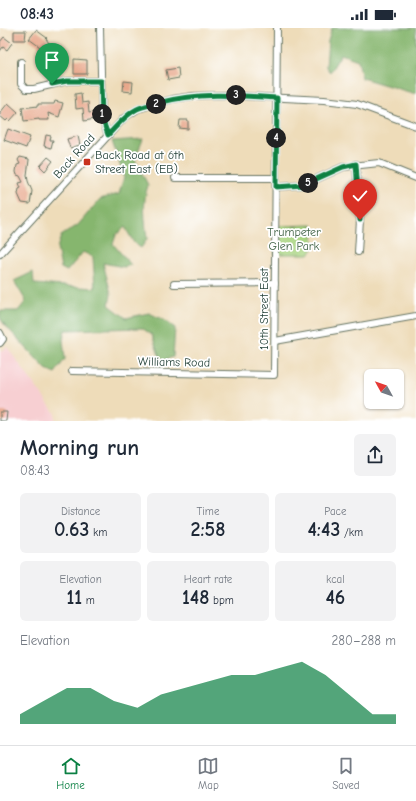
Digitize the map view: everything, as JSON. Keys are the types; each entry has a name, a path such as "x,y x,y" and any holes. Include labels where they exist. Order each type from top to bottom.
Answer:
{"street":[{"path":"100,28 102,118 108,135"},
{"name":"10th Street East","path":"274,375 277,28"},
{"path":"21,62 21,84 26,89 34,89 67,81 101,81"},
{"name":"Back Road","path":"0,254 124,118 138,109 173,99 193,96 222,95 324,100 357,104 416,126"},
{"path":"276,187 303,185 343,167 356,164 379,163 416,178"},
{"path":"356,164 360,220 358,252"},
{"path":"175,178 276,178"},
{"path":"174,284 275,283"},
{"path":"275,341 416,316"},
{"path":"0,333 2,341"},
{"name":"Williams Road","path":"72,372 274,375"}],"shaded area":[{"path":"7,347 55,413 55,421 0,421 0,352"}],"green space":[{"path":"332,28 416,28 416,94 362,78 358,60 341,54 330,72 326,67 328,41"},
{"path":"143,139 135,160 148,185 145,198 147,239 141,248 134,243 125,227 116,235 113,244 131,265 124,267 103,263 111,294 109,305 126,318 149,313 164,320 175,328 173,357 164,360 159,355 152,335 142,328 65,330 63,340 65,359 55,373 46,369 4,324 0,318 0,311 18,311 26,301 14,281 33,272 34,284 95,288 93,257 83,252 67,271 61,268 57,248 61,236 78,225 100,199 119,194 124,177 112,141"},
{"name":"Trumpeter Glen Park","path":"313,225 314,248 309,254 275,254 275,226"}],"building":[{"path":"36,30 47,38 46,39 58,55 54,58 60,70 47,77 42,67 51,62 40,47 29,39"},
{"path":"14,31 26,31 25,40 14,40"},
{"path":"4,37 12,43 7,50 3,47 0,51 0,42"},
{"path":"74,59 87,60 87,74 74,74"},
{"path":"178,68 179,78 168,80 166,70"},
{"path":"124,81 133,82 132,92 123,91"},
{"path":"81,93 82,103 88,102 89,113 94,112 95,119 84,121 83,108 76,109 75,94"},
{"path":"55,101 63,103 59,117 48,113 49,120 39,119 24,121 22,108 38,106 38,104 54,104"},
{"path":"8,103 18,112 10,121 8,119 6,121 0,116 0,113"},
{"path":"180,120 188,120 188,129 179,128"},
{"path":"8,129 30,137 26,148 4,140"},
{"path":"46,135 51,136 50,140 53,140 51,148 44,146"},
{"path":"78,136 80,145 70,148 67,139"},
{"path":"20,157 29,159 27,175 32,191 30,204 22,203 18,194 19,189 21,188 19,183 23,182 16,172 17,165 20,164 18,160"},
{"path":"48,157 53,161 45,171 40,166"},
{"path":"0,412 7,412 6,421 0,421"}],"place":[{"name":"Back Road at 6th Street East (EB)","path":"87,162"}],"route":[{"path":"52,84 67,81 101,81 102,118 108,135 124,118 138,109 173,99 193,96 222,95 277,98 276,187 303,185 343,167 356,164 360,220"}]}
